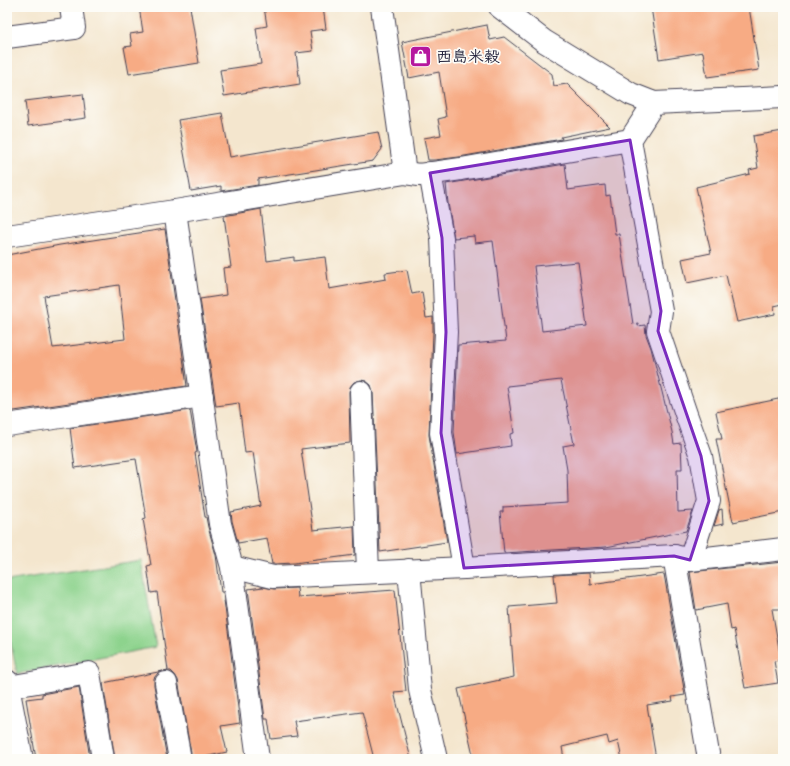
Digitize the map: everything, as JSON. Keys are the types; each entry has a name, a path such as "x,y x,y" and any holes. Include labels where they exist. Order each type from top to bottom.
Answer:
{"street":[{"path":"7,37 74,28 71,7"},
{"path":"382,7 404,173"},
{"path":"500,7 544,41 631,94 654,103 783,97"},
{"path":"654,103 630,140 661,311 658,331 701,456 709,501 682,558 709,759"},
{"path":"7,236 175,211 404,173 419,175 461,169 630,140"},
{"path":"430,173 442,238 443,253 446,332 441,433 464,568"},
{"path":"175,211 220,524 232,567 258,759"},
{"path":"361,392 368,572"},
{"path":"7,425 202,396"},
{"path":"232,567 273,577 682,558 783,549"},
{"path":"409,570 420,690 436,759"},
{"path":"22,759 8,684 90,673 103,759"},
{"path":"166,683 180,759"}],"highlighted area":[{"path":"630,140 661,311 658,331 701,456 709,501 690,560 674,556 464,568 441,433 446,332 442,238 430,173"}],"green space":[{"path":"141,560 156,647 17,674 7,624 7,581"}],"building":[{"path":"139,7 190,7 199,63 129,74 124,47 132,46 130,34 143,32"},
{"path":"264,7 323,7 326,29 310,31 313,51 296,53 300,84 224,96 220,70 261,64 256,28 267,26"},
{"path":"651,7 749,7 759,70 707,77 703,52 659,59"},
{"path":"487,25 490,40 504,37 552,74 554,86 567,84 610,127 561,137 562,139 459,157 428,160 424,138 441,135 438,119 446,117 439,72 409,78 402,42"},
{"path":"83,94 86,118 28,126 25,101"},
{"path":"222,113 230,157 378,132 382,149 373,161 258,179 258,185 221,191 221,186 191,191 178,120"},
{"path":"783,131 783,304 774,306 775,314 737,322 726,275 687,283 682,259 711,253 696,187 750,174 749,170 758,168 753,136"},
{"path":"565,164 568,190 605,185 606,196 610,195 615,234 619,234 633,324 638,323 638,326 645,325 646,335 651,348 674,444 681,443 682,469 677,469 678,512 693,511 686,531 606,547 504,553 500,512 503,512 503,507 568,503 567,470 563,446 574,444 561,380 507,386 514,433 510,434 511,446 457,454 454,432 458,345 506,341 493,241 475,243 474,236 454,238 446,184","holes":["578,262 587,326 542,331 534,266"]},
{"path":"261,209 267,261 294,257 294,261 325,257 329,289 386,279 385,273 407,270 412,294 422,292 426,318 433,317 429,435 447,542 380,552 373,392 371,385 366,381 361,380 354,382 350,387 349,392 350,443 301,449 313,530 354,526 355,555 294,563 272,564 267,538 238,543 231,512 261,506 253,452 245,453 239,403 216,406 200,299 226,295 223,268 231,267 224,216"},
{"path":"165,229 187,386 7,412 7,255 60,245","holes":["119,285 125,339 53,348 44,296"]},
{"path":"783,398 783,512 733,522 716,439 722,439 716,412"},
{"path":"190,410 205,517 216,555 221,592 223,592 240,723 221,726 227,752 195,759 192,759 178,680 171,671 164,671 168,670 157,592 151,593 147,566 151,565 143,519 146,518 136,459 75,468 70,428"},
{"path":"722,509 723,524 714,526 719,510"},
{"path":"783,562 783,609 772,609 781,660 774,661 778,683 745,688 734,629 731,630 727,604 696,610 690,572"},
{"path":"589,573 590,584 664,574 685,695 672,697 673,701 647,705 656,759 622,759 618,741 609,744 607,736 562,747 564,759 474,759 458,689 514,677 509,607 557,603 554,575"},
{"path":"263,587 274,589 297,588 298,597 395,590 406,691 394,692 411,759 374,759 362,712 294,721 297,736 271,739 268,719 265,719 248,589"},
{"path":"163,671 158,673 154,678 154,685 167,759 115,759 103,683"},
{"path":"79,687 90,759 36,759 26,699 42,697 42,694"}],"place":[{"name":"西島米穀","path":"421,57"}]}
